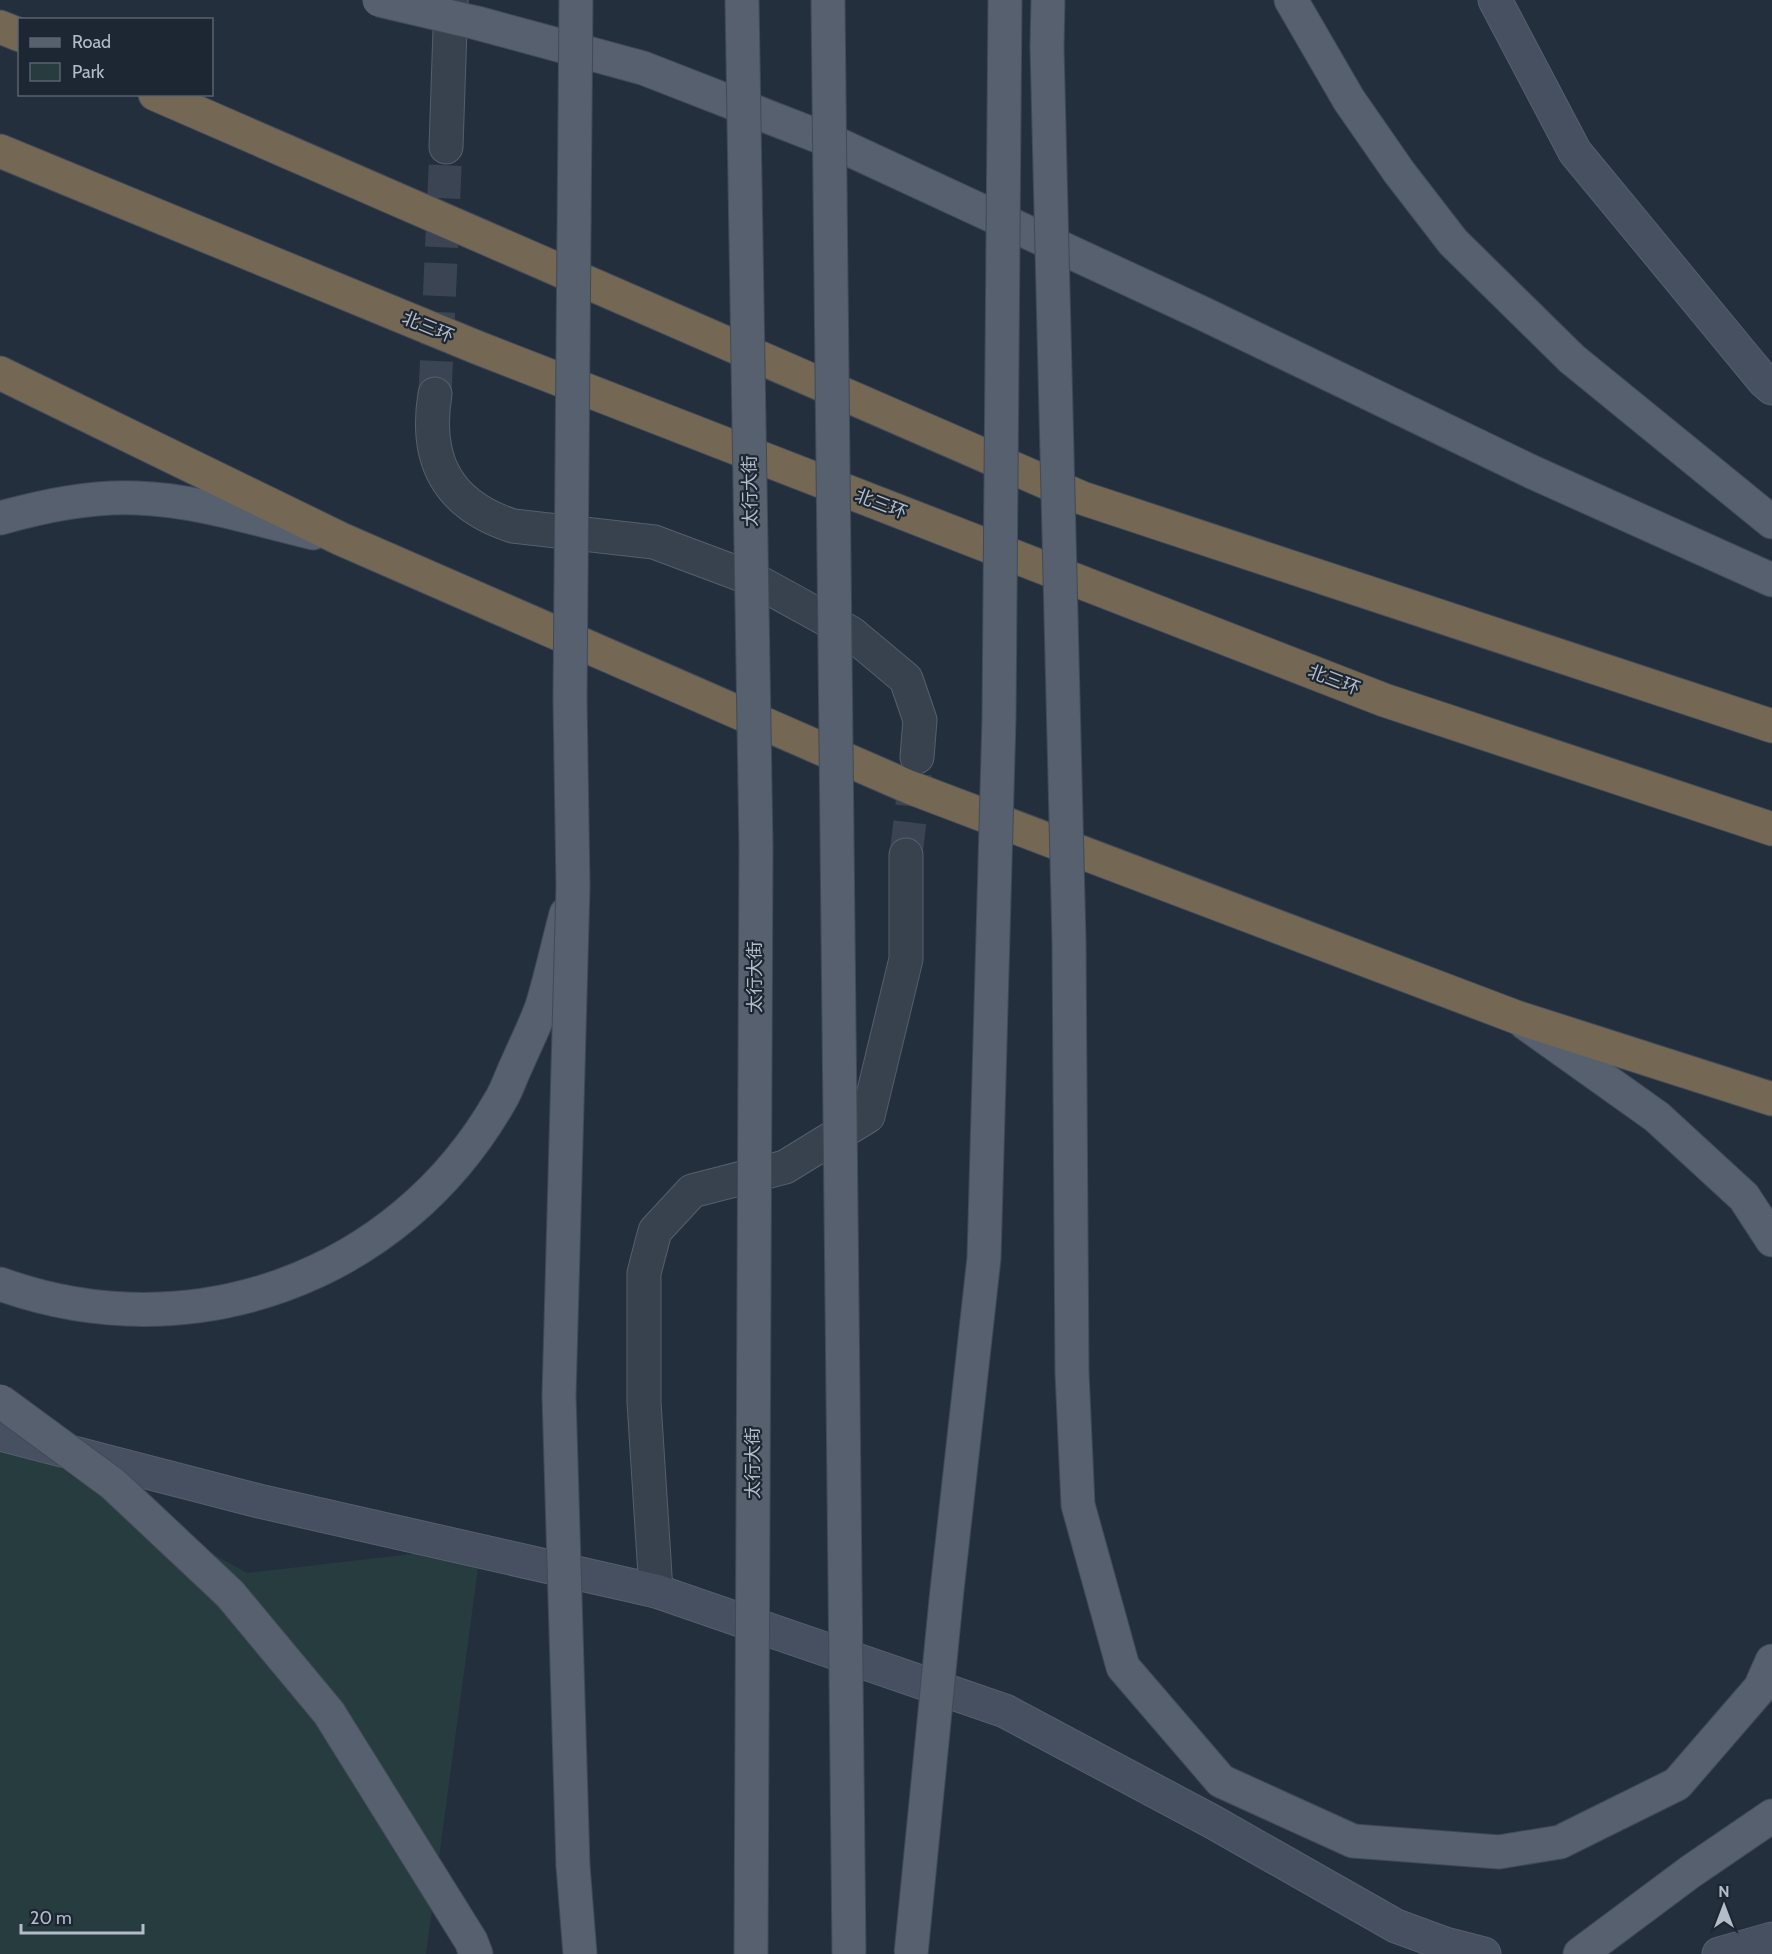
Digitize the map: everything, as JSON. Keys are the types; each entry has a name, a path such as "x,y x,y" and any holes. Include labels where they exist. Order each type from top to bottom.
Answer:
{"highway":[{"path":"0,27 18,34"},
{"path":"160,96 1082,498 1772,726"},
{"name":"北三环","path":"0,151 476,347 1384,700 1772,829"},
{"path":"0,373 341,539 909,787 1516,1017 1772,1099"}],"main road":[{"path":"379,0 477,23 643,68 833,142 1215,320 1530,471 1772,580"},
{"path":"576,0 570,700 573,886 559,1396 573,1866 580,1954"},
{"name":"太行大街","path":"742,0 756,847 751,1954"},
{"path":"828,0 849,1954"},
{"path":"911,1954 947,1590 984,1258 999,719 1005,0"},
{"path":"1048,0 1047,47 1069,941 1072,1373 1078,1505 1123,1667 1221,1781 1353,1841 1499,1852 1560,1842 1677,1784 1760,1688 1772,1661"},
{"path":"1291,0 1350,100 1399,172 1453,242 1572,359 1772,522"},
{"path":"1495,0 1575,152 1772,388"},
{"path":"0,518 55,505 89,500 136,498 182,502 341,539"},
{"path":"0,1284 70,1304 116,1309 162,1310 207,1306 253,1296 297,1281 339,1261 378,1237 415,1208 448,1175 477,1139 501,1100 541,1007 573,886"},
{"path":"1516,1017 1657,1117 1744,1197 1772,1240"},
{"path":"0,1401 113,1484 230,1594 329,1713 471,1941 476,1954"},
{"path":"0,1434 259,1501 656,1591 1005,1711 1213,1822 1396,1926 1445,1944 1484,1954"},
{"path":"1580,1954 1690,1872 1772,1816"},
{"path":"1719,1954 1772,1939"}],"street":[{"path":"446,147 451,0"},
{"path":"435,394 432,440 438,463 462,499 477,511 513,526 654,542 753,579 851,633 906,679 920,720 917,757"},
{"path":"656,1591 644,1402 644,1273 655,1231 692,1191 785,1167 868,1116 906,959 906,855"}],"green space":[{"path":"0,1422 73,1477 247,1573 481,1546 426,1954 0,1954"}],"tunnel":[{"path":"435,394 446,147"},
{"path":"906,855 917,762"}]}
